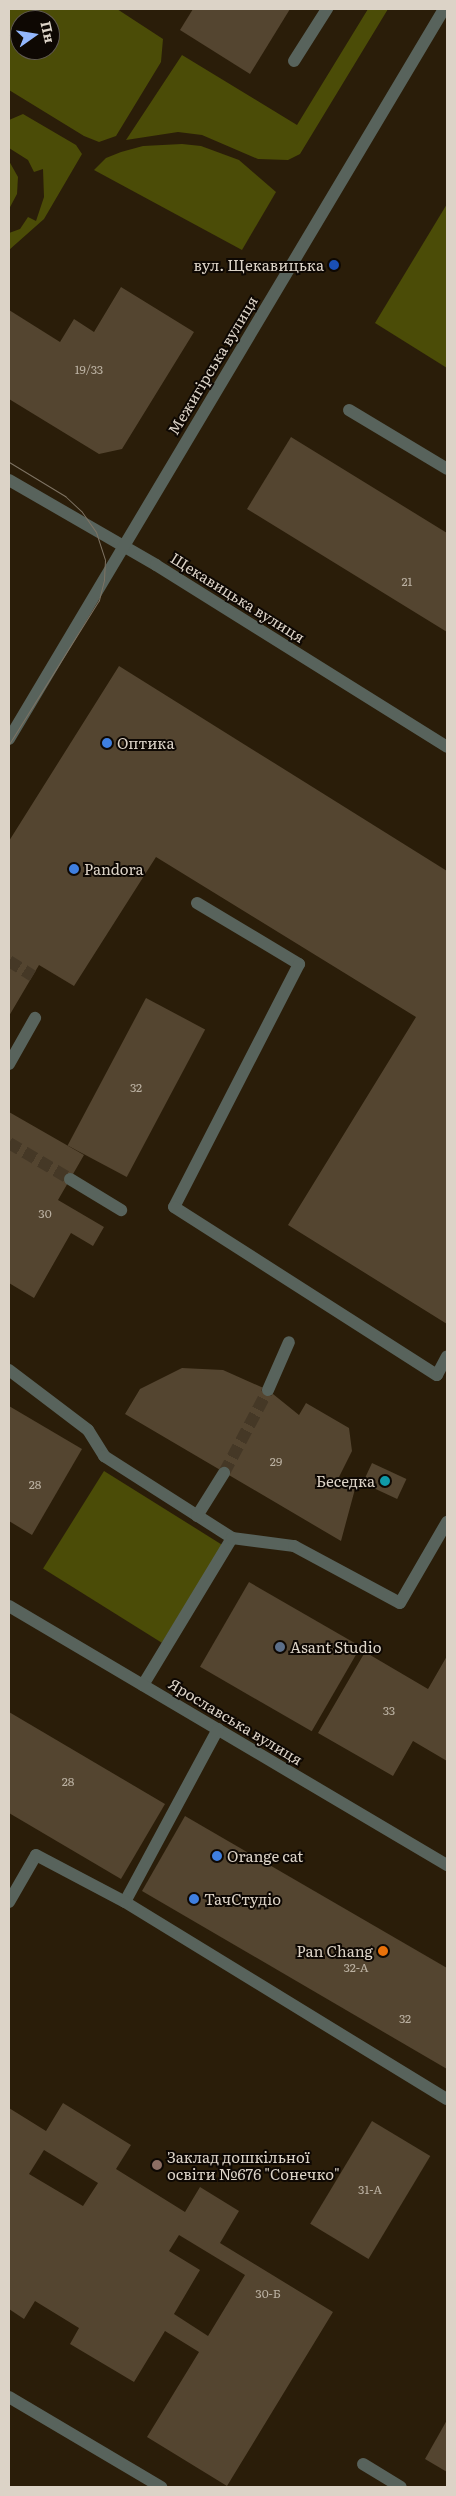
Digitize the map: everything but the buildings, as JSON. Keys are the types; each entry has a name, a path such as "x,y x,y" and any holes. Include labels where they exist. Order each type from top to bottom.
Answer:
{"street":[{"path":"294,61 327,9"},
{"name":"Межигірська вулиця","path":"9,739 444,14"},
{"path":"349,410 447,469"},
{"name":"Щекавицька вулиця","path":"9,480 124,546 447,747"},
{"path":"197,903 299,964 174,1207 442,1378 447,1356"},
{"path":"9,1064 35,1018"},
{"path":"70,1179 122,1210"},
{"path":"268,1390 289,1342"},
{"path":"9,1370 88,1430 104,1456 232,1538 294,1546 400,1603 447,1522"},
{"path":"197,1516 224,1473"},
{"path":"143,1685 232,1538"},
{"name":"Ярославська вулиця","path":"9,1606 447,1865"},
{"path":"125,1902 218,1730"},
{"path":"9,1902 36,1855 125,1902 447,2099"},
{"path":"9,2397 161,2487"},
{"path":"363,2464 401,2487"}],"shaded area":[{"path":"117,9 163,39 161,62 116,136 99,142 84,136 9,90 9,10"},
{"path":"368,9 388,9 300,154 288,160 258,159 202,135 178,132 126,140 182,55 297,125"},
{"path":"23,114 76,145 82,154 44,219 9,250 9,233 20,229 28,217 36,221 44,197 43,169 34,172 28,160 9,148 9,120"},
{"path":"182,144 201,146 239,160 276,192 242,250 94,170 106,158 121,152 143,146"},
{"path":"9,161 18,177 17,194 9,209"},
{"path":"447,204 447,368 375,323"},
{"path":"104,1471 223,1545 162,1643 43,1569"}],"tunnel":[{"path":"9,961 33,976"},
{"path":"9,1143 70,1179"},
{"path":"224,1473 268,1390"}],"tram line":[{"path":"9,462 65,496 82,512 96,532 105,560 104,580 99,600 9,744"}],"place":[{"name":"вул. Щекавицька","path":"334,265"},
{"name":"Оптика","path":"107,743"},
{"name":"Pandora","path":"74,869"},
{"name":"Беседка","path":"385,1481"},
{"name":"Asant Studio","path":"280,1647"},
{"name":"Orange cat","path":"217,1856"},
{"name":"ТачСтудiо","path":"194,1899"},
{"name":"Pan Chang","path":"383,1951"},
{"name":"Заклад дошкільної освіти №676 \"Сонечко\"","path":"157,2165"}]}
